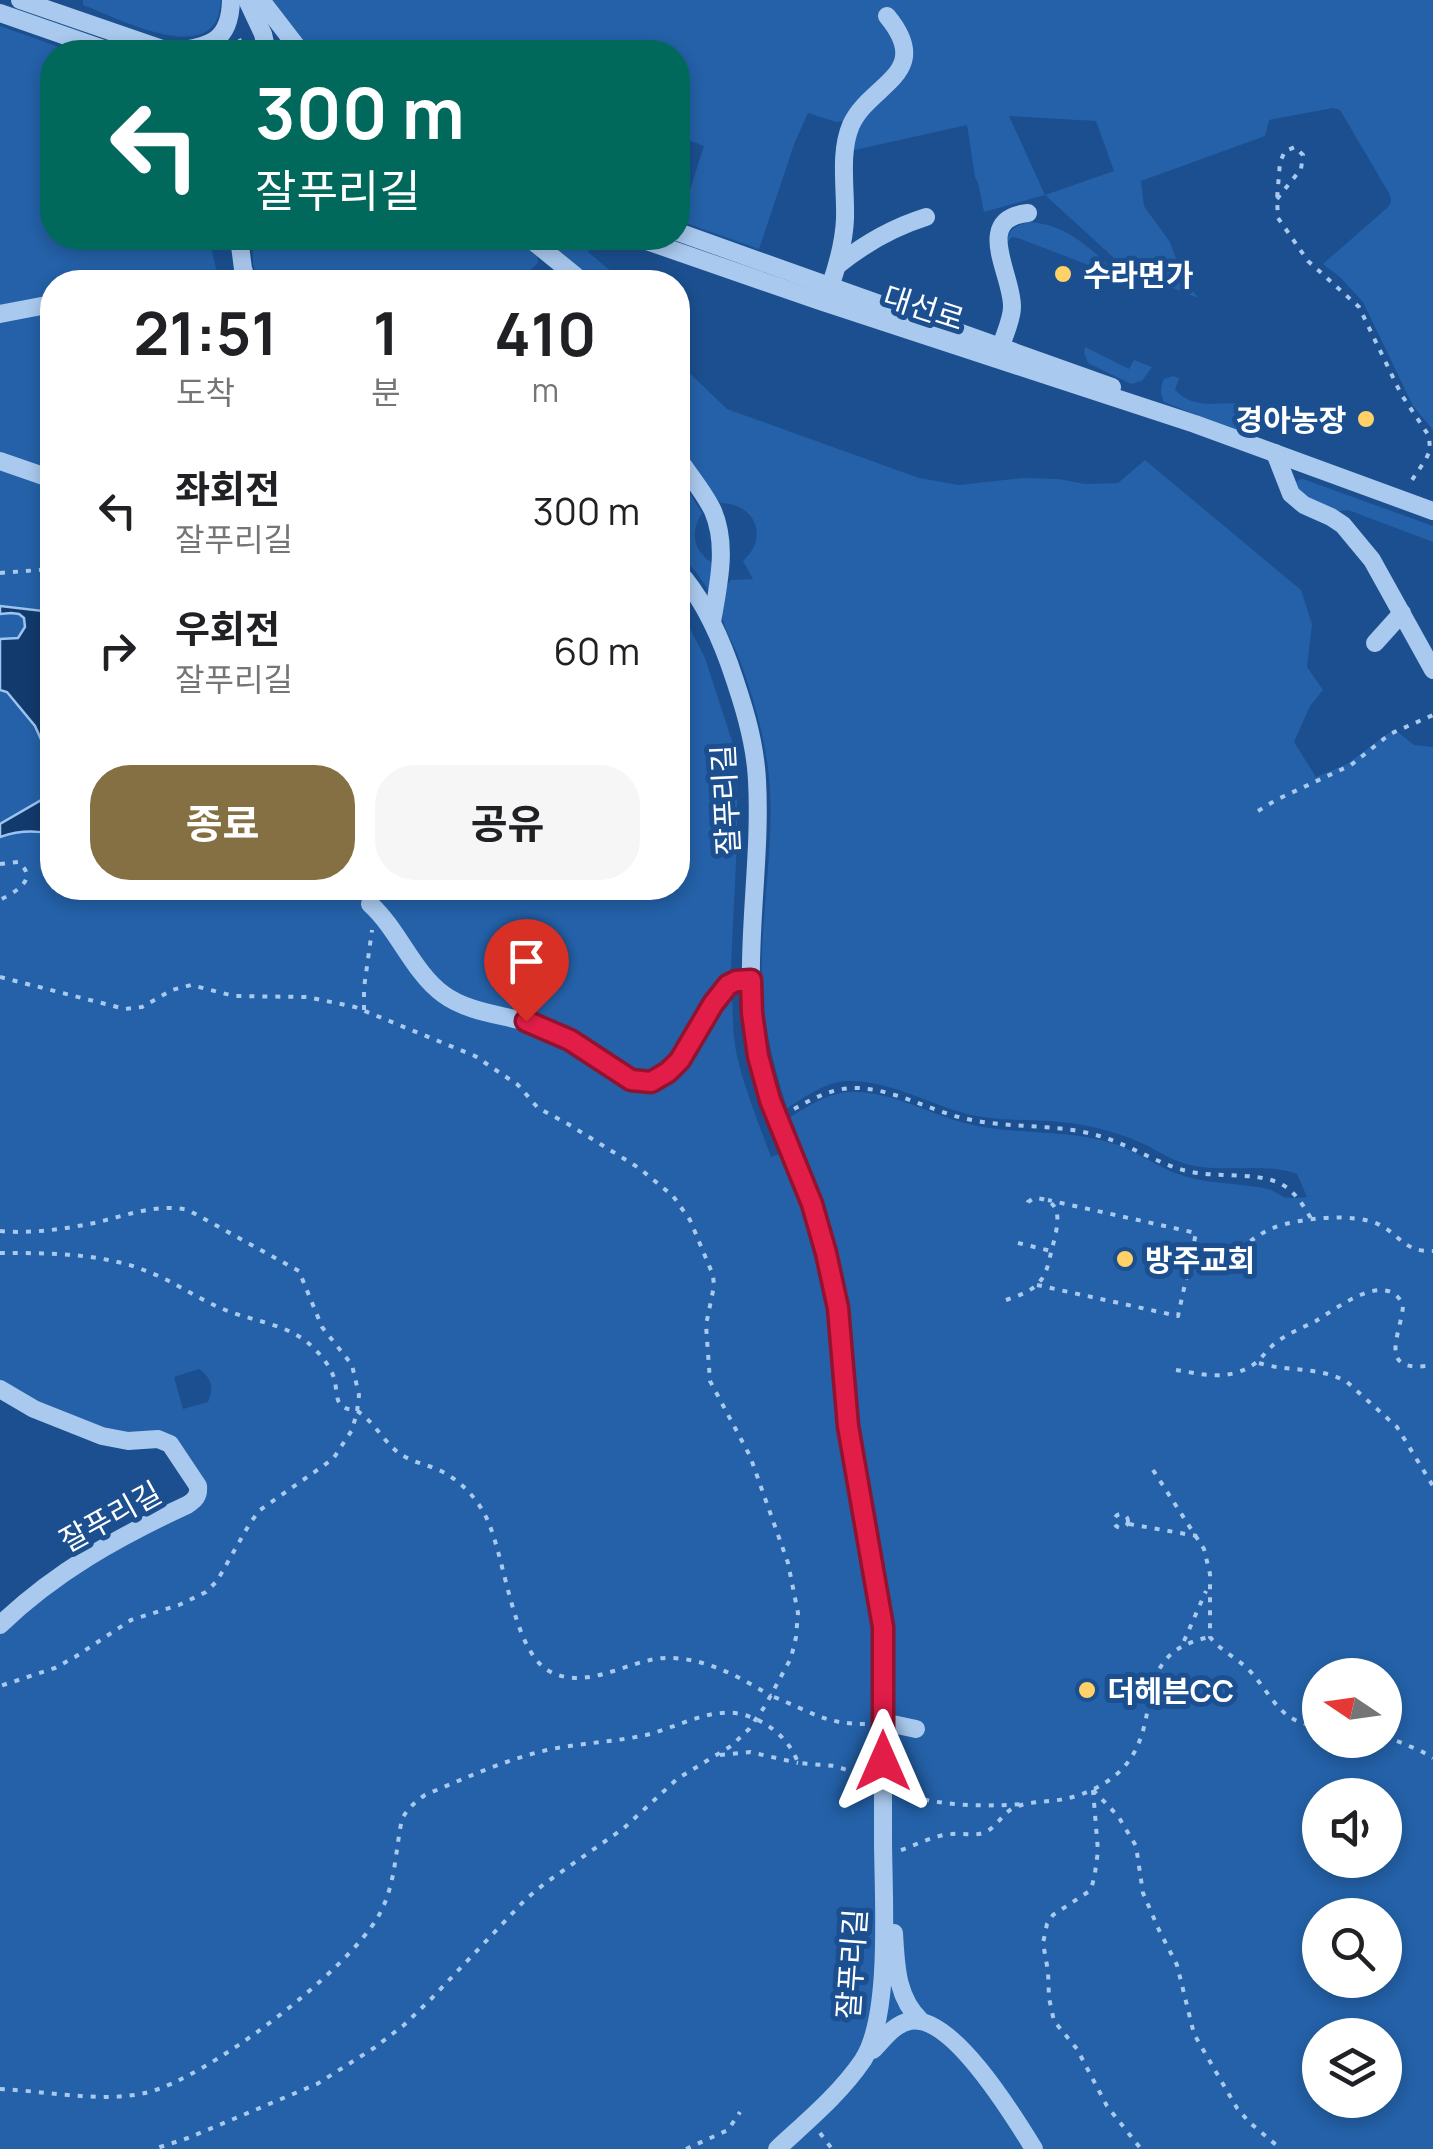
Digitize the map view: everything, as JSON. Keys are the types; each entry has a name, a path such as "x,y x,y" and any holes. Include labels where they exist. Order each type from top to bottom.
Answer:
{"street":[{"path":"20,0 136,40"},
{"path":"216,40 228,24 231,0"},
{"path":"247,0 263,40"},
{"path":"261,0 292,40"},
{"path":"0,12 78,40"},
{"path":"830,287 844,240 845,161 850,129 862,110 894,77 904,57 899,31 886,16"},
{"name":"대선로","path":"1000,347 1012,308 998,235 1005,220 1028,213"},
{"name":"대선로","path":"838,265 895,229 926,218"},
{"name":"대선로","path":"690,236 1086,376 1195,424"},
{"path":"544,250 569,270"},
{"name":"대선로","path":"672,250 1195,424 1433,512"},
{"path":"0,314 40,306"},
{"path":"1274,453 1290,494 1332,517 1358,540 1433,670"},
{"path":"0,461 40,474"},
{"name":"잘푸리길","path":"690,476 716,520 720,554 712,622"},
{"name":"잘푸리길","path":"690,588 712,622 737,686 752,744 758,830 751,980 758,1056 826,1253 838,1308 848,1426 883,1627 876,1723 883,1857 882,1986 878,2019 865,2057"},
{"path":"1376,643 1402,613"},
{"path":"370,904 444,995 548,1030 631,1080 641,1082 660,1078 680,1060 728,985 751,980"},
{"name":"잘푸리길","path":"0,1389 34,1409 102,1436 128,1442 164,1440 180,1458 199,1493 188,1506 94,1552 46,1585 0,1626"},
{"path":"876,1723 916,1729"},
{"name":"잘푸리길","path":"883,1857 898,1983 908,2007 967,2055 1034,2149"},
{"name":"잘푸리길","path":"778,2149 896,2028 921,2021"}],"path":[{"path":"1276,199 1302,169 1303,155 1295,148 1282,156 1276,199 1278,218 1308,261 1359,306 1401,394 1429,436 1426,460 1398,498"},
{"path":"0,572 40,570"},
{"path":"1258,811 1351,765 1390,734 1433,715"},
{"path":"0,864 18,862 26,874 20,887 0,900"},
{"path":"364,1010 372,931 370,904"},
{"path":"0,977 125,1009 142,1007 172,990 192,985 234,996 334,1001 456,1047 491,1065 518,1085 538,1108 639,1168 682,1206 713,1275 706,1325 710,1380 750,1456 788,1564 798,1613 791,1658 773,1697 756,1720 730,1746 676,1779 624,1828 526,1899 404,2025 317,2084 154,2149"},
{"path":"778,1120 812,1099 836,1090 886,1092 962,1118 1084,1132 1204,1175 1266,1179 1293,1192 1312,1220"},
{"path":"1026,1210 1034,1198 1196,1234 1178,1316 1037,1285"},
{"path":"1006,1300 1037,1285 1047,1270 1058,1216 1048,1200"},
{"path":"0,1231 61,1228 166,1207 188,1210 299,1271 322,1327 352,1365 359,1395 352,1430 333,1459 260,1510 217,1581 206,1592 131,1620 55,1668 0,1686"},
{"path":"1240,1249 1277,1226 1349,1218 1369,1220 1384,1226 1406,1246 1421,1252 1433,1251"},
{"path":"1018,1244 1051,1251"},
{"path":"0,1253 74,1257 132,1266 228,1311 284,1328 308,1342 334,1376 343,1407 357,1412 402,1456 452,1478 476,1500 496,1542 523,1636 548,1671 588,1677 661,1658 689,1660 727,1672 818,1718 837,1724 876,1723"},
{"path":"1176,1370 1221,1376 1240,1372 1258,1363 1281,1338 1359,1296 1387,1290 1397,1294 1403,1305 1396,1353 1408,1364 1433,1365"},
{"path":"1258,1363 1338,1376 1347,1382 1396,1427 1433,1486"},
{"path":"1152,1470 1197,1536 1208,1561 1210,1636 1249,1670 1283,1713 1302,1723"},
{"path":"1129,1524 1197,1536"},
{"path":"1183,1643 1208,1586"},
{"path":"886,1786 940,1803 976,1806 1066,1799 1092,1790 1122,1770 1133,1754 1159,1669 1174,1649 1210,1636"},
{"path":"1125,1694 1149,1700"},
{"path":"0,2088 100,2097 144,2093 210,2062 265,2026 339,1966 369,1932 392,1887 402,1819 407,1810 425,1795 482,1771 545,1750 642,1736 707,1716 737,1714 781,1735 798,1763"},
{"path":"1402,1743 1433,1758"},
{"path":"715,1756 750,1752 798,1763 848,1768 874,1780"},
{"path":"1092,1790 1098,1851 1095,1872 1088,1892 1052,1915 1047,1924 1042,1943 1048,1998 1054,2021 1077,2049 1107,2106 1141,2149"},
{"path":"1092,1790 1118,1816 1136,1846 1143,1893 1177,1965 1194,2034 1237,2108 1281,2149"},
{"path":"883,1857 948,1834 984,1833 1010,1809 1023,1804"},
{"path":"686,2149 728,2130 740,2112"}],"shaded area":[{"path":"83,0 221,0 215,23 204,33 171,36 83,5"},
{"path":"273,0 1433,0 1433,430 1413,406 1363,302 1323,264 1391,202 1340,110 1269,120 1265,136 1141,181 1144,206 1170,242 1183,277 1198,298 1138,274 1114,258 1045,195 984,212 967,125 850,151 856,124 894,84 909,58 903,27 888,7 878,18 896,45 896,59 889,76 843,121 808,113 759,249 690,225 690,190 704,146 690,141 690,40 301,40","holes":["1009,116 1096,121 1114,171 1045,195"]},
{"path":"0,26 40,40 40,250 212,250 216,270 40,270 40,300 0,307"},
{"path":"1029,222 1069,234 1122,278 1018,238 1012,237 1007,243 1014,228"},
{"path":"253,250 532,250 538,263 531,270 255,270"},
{"path":"551,250 589,250 610,270 575,270"},
{"path":"40,312 40,468 0,455 0,321"},
{"path":"1085,347 1129,369 1134,360 1152,367 1142,381 1131,384 1088,363"},
{"path":"690,374 727,409 919,478 959,485 1022,478 1118,483 1145,460 1301,590 1312,624 1307,667 1323,690 1310,706 1294,742 1316,777 1347,764 1394,729 1414,745 1433,747 1433,2149 0,2149 0,1631 59,1581 197,1503 176,1443 103,1432 0,1384 0,466 40,480 40,900 690,900 690,629 705,658 733,744 737,841 729,975 719,979 679,1052 661,1070 633,1071 494,1009 428,985 535,1030 648,1089 666,1084 682,1070 724,997 732,991 737,1056 771,1157 800,1147 789,1118 831,1096 859,1092 980,1126 1093,1138 1121,1146 1191,1178 1267,1189 1287,1198 1307,1197 1297,1174 1283,1170 1197,1166 1099,1129 975,1116 878,1084 832,1084 787,1108 771,1049 762,989 770,822 768,768 753,698 722,615 723,596 731,580 753,579 743,561 751,552 757,533 743,509 721,503 690,464","holes":["199,1369 211,1384 208,1402 183,1409 174,1377"]},
{"path":"1179,378 1175,390 1185,398 1206,404 1244,405 1252,410 1252,422 1240,432 1164,402 1164,379"},
{"path":"1303,479 1433,526 1433,542 1348,510 1333,512 1304,500 1294,484"},
{"path":"690,494 702,513 695,535 698,548 714,564 711,594 690,565"},
{"path":"0,606 40,611 40,737 7,692 0,690 0,639 18,638 25,627 19,614 0,614"},
{"path":"40,801 40,832 0,837 0,824"}],"place":[{"name":"수라면가","path":"1063,274"},
{"name":"경아농장","path":"1366,419"},
{"name":"방주교회","path":"1125,1259"},
{"name":"더헤븐CC","path":"1087,1690"}],"route":[{"path":"526,1021 570,1040 631,1080 651,1082 680,1060 720,992 736,981 751,980 758,1056 770,1100 812,1204 838,1308 848,1426 883,1627 883,1761"}]}
